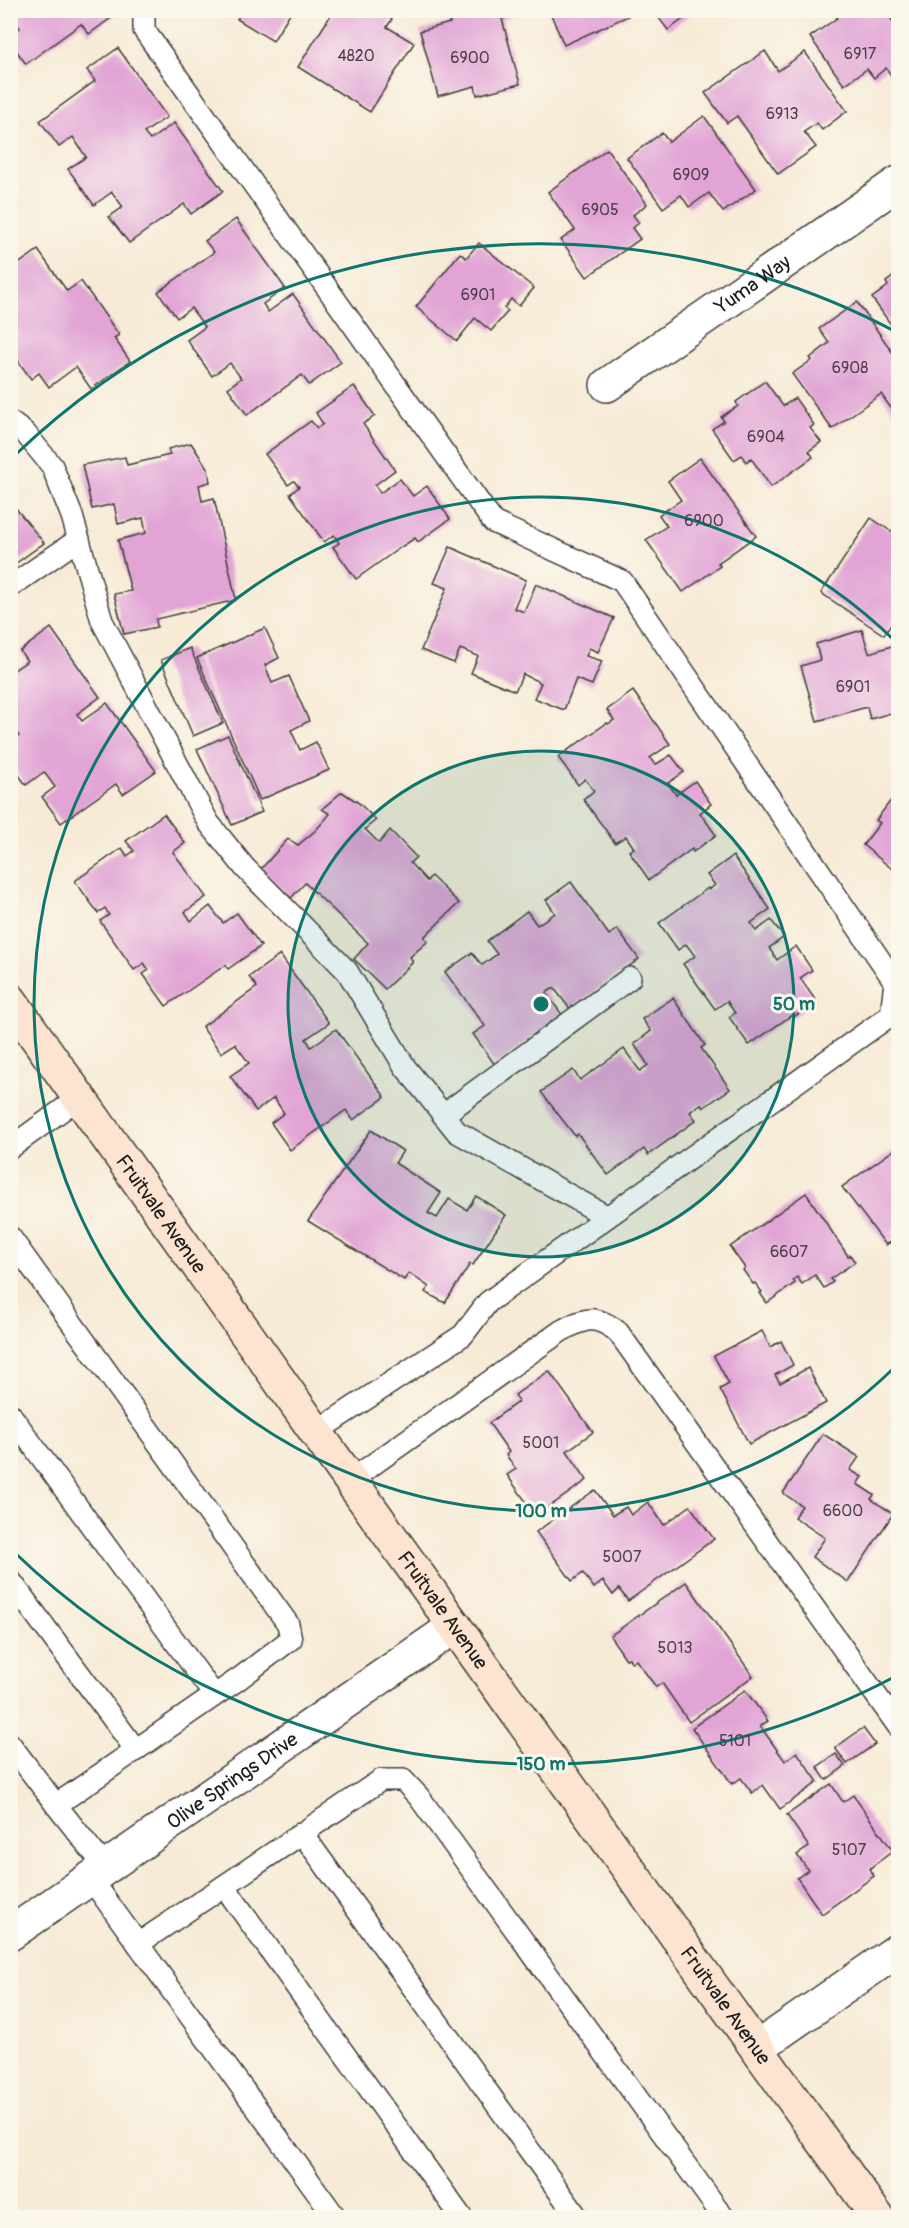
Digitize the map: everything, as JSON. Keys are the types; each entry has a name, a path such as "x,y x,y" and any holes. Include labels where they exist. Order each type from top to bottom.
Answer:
{"main road":[{"name":"Fruitvale Avenue","path":"10,1000 878,2217"}],"street":[{"name":"Yuma Way","path":"607,385 898,183"},
{"name":"Olive Springs Drive","path":"10,1934 455,1626"},
{"path":"757,2048 898,1950"}],"lane":[{"path":"144,10 144,30 493,522 622,581 896,982 891,1015 488,1302 463,1335 316,1432"},
{"path":"10,422 25,434 52,466 79,539 102,621 208,822 245,868 347,971 405,1067 457,1132 606,1216"},
{"path":"10,586 79,539"},
{"path":"443,1115 630,978"},
{"path":"10,1148 80,1097"},
{"path":"10,1237 288,1623 291,1640 56,1805"},
{"path":"351,1480 561,1331 580,1320 594,1319 606,1322 618,1332 898,1726"},
{"path":"10,1414 214,1695"},
{"path":"10,1580 136,1750"},
{"path":"10,1744 56,1805 138,1944 336,2217"},
{"path":"138,1944 381,1780 403,1780 419,1797 724,2217"},
{"path":"302,1833 578,2217"},
{"path":"224,1886 462,2217"}],"building":[{"path":"10,10 122,10 89,34 81,24 26,64 10,42 10,35 20,28 10,14"},
{"path":"243,10 292,10 273,41 237,19"},
{"path":"334,10 379,10 392,19 387,27 414,43 370,112 298,67"},
{"path":"447,10 508,10 510,17 502,19 520,84 477,95 475,86 438,96 420,31 450,23"},
{"path":"549,10 625,10 628,16 564,45"},
{"path":"653,10 696,10 668,30"},
{"path":"832,10 885,10 898,29 898,85 886,68 874,78 867,69 844,85 810,37 837,18"},
{"path":"118,48 167,117 144,133 150,140 174,123 223,191 191,214 184,204 129,243 109,217 123,207 112,192 94,205 68,169 86,157 73,137 59,147 40,121 95,81 87,70"},
{"path":"765,51 778,71 805,52 847,111 822,130 817,123 804,132 816,147 778,174 737,116 727,123 705,93"},
{"path":"704,116 756,189 723,212 709,193 689,207 681,195 663,208 627,158 662,133 669,142"},
{"path":"607,149 647,204 633,215 639,223 632,228 640,239 587,277 561,240 575,230 548,192"},
{"path":"236,219 285,288 263,304 268,312 293,294 341,362 309,385 302,375 247,415 228,388 241,378 230,363 212,376 187,340 205,327 191,308 177,318 158,292 214,252 205,241"},
{"path":"479,243 534,288 519,306 511,299 504,308 508,311 491,331 475,318 457,341 416,307 460,253 466,258"},
{"path":"38,250 67,291 81,281 119,335 114,338 130,361 91,389 76,367 49,387 39,373 31,379 10,350 10,270"},
{"path":"898,273 898,326 894,329 872,298 888,286 886,282"},
{"path":"857,302 898,360 898,413 896,415 881,394 832,429 792,374 812,360 810,358 829,343 819,329"},
{"path":"765,381 783,406 795,398 814,425 810,428 821,442 809,451 813,457 771,487 751,458 746,462 742,455 734,460 712,429 724,421 721,417 738,406 736,402"},
{"path":"354,386 375,416 363,424 395,470 375,485 380,493 400,479 413,496 427,486 450,519 418,542 415,538 356,579 333,547 339,543 334,535 324,542 290,494 299,487 294,481 288,485 265,454 311,421 317,428 323,424 316,413"},
{"path":"191,443 208,469 210,482 199,485 202,501 214,498 236,600 156,619 157,627 124,634 114,594 131,591 118,540 146,533 143,518 118,524 114,504 92,509 82,465 125,457 127,465 170,455 168,449"},
{"path":"700,458 756,536 718,563 720,566 683,592 646,540 667,526 659,515 681,500 668,481"},
{"path":"10,501 44,543 12,566 10,563"},
{"path":"871,518 898,536 898,614 884,635 821,593"},
{"path":"450,547 526,580 514,608 524,612 536,584 614,618 598,652 589,648 586,656 602,661 592,685 576,679 564,710 534,698 541,683 523,674 515,691 471,673 478,656 460,649 454,663 421,650 447,588 434,583"},
{"path":"51,628 100,697 77,714 82,721 107,703 156,771 123,794 116,784 61,823 42,797 55,787 44,772 26,785 10,763 10,743 19,736 10,725 10,673 27,661 20,651"},
{"path":"265,628 279,658 265,665 272,683 289,676 309,721 291,730 300,750 316,742 329,770 260,800 197,658"},
{"path":"862,630 869,653 898,644 898,711 870,719 867,707 817,721 801,666 820,660 816,644"},
{"path":"190,648 223,723 193,736 161,660"},
{"path":"633,691 670,744 650,758 655,765 671,755 684,772 668,783 676,795 695,781 711,804 700,813 716,835 649,880 629,851 634,848 626,836 615,843 583,799 594,791 585,779 578,785 558,757 614,720 607,710"},
{"path":"228,735 262,812 232,825 197,749"},
{"path":"898,791 898,874 863,845 880,823 876,820"},
{"path":"342,792 359,803 376,820 365,829 379,843 390,830 416,857 410,863 427,881 431,876 459,903 424,937 428,941 410,957 413,962 385,989 354,959 368,943 305,883 291,898 261,869 288,839 298,845 316,830 330,814 322,809"},
{"path":"164,814 185,843 173,852 206,897 185,912 191,921 210,906 223,923 237,913 261,946 228,969 226,965 166,1006 143,974 149,970 144,963 134,970 100,921 109,915 105,908 98,913 75,881 122,848 127,856 134,851 126,841"},
{"path":"733,856 770,909 751,923 756,931 771,920 784,937 769,948 777,960 796,946 812,970 800,978 816,1001 749,1045 729,1017 735,1013 727,1001 715,1009 683,964 695,956 686,944 678,950 659,923 715,885 707,875"},
{"path":"571,882 609,935 617,929 639,959 570,1009 554,988 546,993 563,1016 495,1065 473,1034 485,1026 445,972 472,953 482,965 497,954 487,941 527,911 537,925 555,913 546,900"},
{"path":"280,955 329,1023 306,1039 311,1047 336,1029 385,1097 353,1120 346,1110 290,1150 271,1123 284,1113 274,1098 256,1111 230,1076 249,1063 235,1044 221,1053 202,1027 257,987 249,977"},
{"path":"673,998 705,1045 701,1048 730,1089 703,1108 701,1104 690,1112 696,1120 648,1155 644,1149 608,1175 578,1134 575,1136 541,1092 573,1070 580,1080 624,1049 640,1071 648,1065 634,1044 651,1031 642,1019"},
{"path":"371,1130 403,1151 395,1163 441,1193 428,1213 437,1218 449,1199 467,1210 476,1196 506,1215 445,1303 425,1292 429,1287 409,1273 404,1280 308,1221"},
{"path":"898,1147 898,1227 892,1231 896,1238 886,1245 842,1187"},
{"path":"806,1193 848,1256 850,1255 855,1262 830,1279 833,1282 824,1288 815,1275 802,1284 797,1277 793,1280 795,1283 767,1303 760,1293 762,1292 743,1270 745,1268 730,1247"},
{"path":"762,1331 770,1347 781,1341 793,1365 775,1375 780,1383 808,1368 826,1403 749,1444 720,1389 729,1384 714,1356"},
{"path":"549,1371 593,1432 567,1451 587,1480 536,1516 507,1475 516,1469 506,1455 509,1452 489,1423 519,1401 515,1395"},
{"path":"823,1434 859,1457 850,1470 862,1477 857,1484 874,1495 871,1499 893,1514 848,1582 812,1557 825,1538 794,1517 802,1506 783,1493"},
{"path":"595,1490 613,1515 626,1507 631,1515 648,1502 664,1525 690,1506 714,1539 628,1601 619,1589 613,1595 603,1581 594,1588 583,1573 572,1581 536,1532"},
{"path":"686,1582 753,1676 689,1722 662,1683 656,1687 636,1660 632,1663 629,1658 626,1659 610,1636"},
{"path":"745,1690 768,1721 760,1726 785,1761 797,1752 818,1782 780,1809 763,1785 752,1793 741,1778 732,1784 692,1728"},
{"path":"863,1728 875,1744 847,1764 835,1748"},
{"path":"836,1754 845,1766 826,1780 817,1767"},
{"path":"831,1784 843,1802 853,1795 893,1851 869,1869 874,1876 822,1914 797,1878 808,1870 797,1855 809,1847 787,1815"}]}
